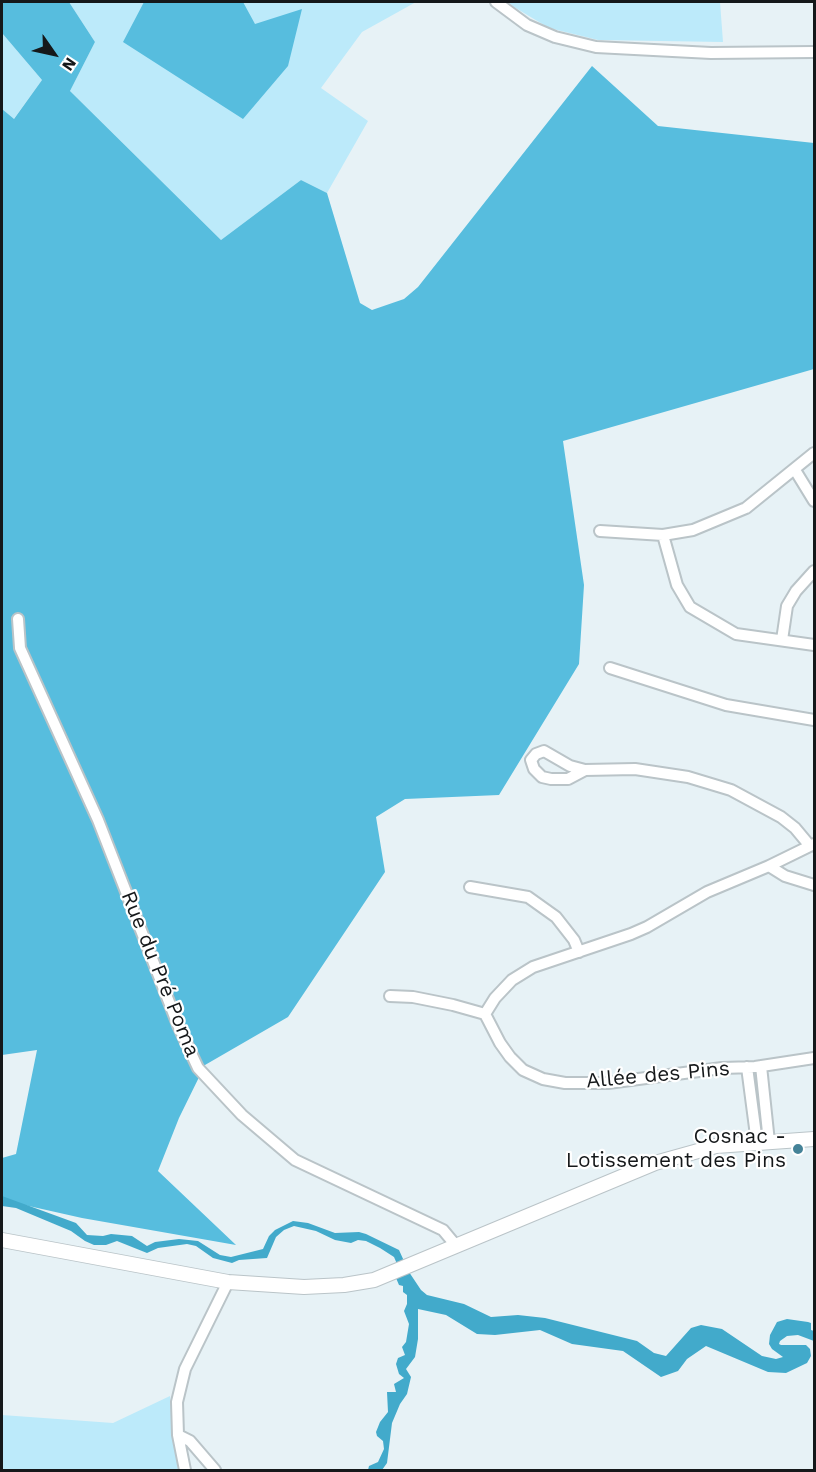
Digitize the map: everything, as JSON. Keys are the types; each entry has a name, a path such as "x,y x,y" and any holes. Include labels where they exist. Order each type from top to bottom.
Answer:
{"street":[{"path":"496,2 527,25 555,37 596,47 711,53 814,52"},
{"path":"600,531 663,536 693,530 746,508 814,453"},
{"path":"795,470 814,501"},
{"path":"663,536 677,585 690,607 736,634 814,645"},
{"path":"782,640 787,606 796,591 814,571"},
{"name":"Rue du Pré Poma","path":"18,619 20,648 98,820 178,1025 198,1068 242,1115 295,1160 442,1230 455,1247"},
{"path":"610,668 726,705 814,720"},
{"path":"390,996 413,997 485,1014 495,998 512,980 532,967 646,927 707,892 812,845 781,817 731,790 688,777 634,769 585,770"},
{"path":"769,866 785,876 814,885"},
{"path":"470,887 528,897 556,917 574,940 579,952"},
{"name":"Allée des Pins","path":"485,1014 510,1058 523,1070 543,1079 565,1083 608,1083 814,1058"},
{"path":"754,1067 763,1142"},
{"path":"2,1240 228,1282 304,1287 344,1285 374,1280 654,1163 716,1146 814,1139"},
{"path":"185,1470 178,1435 177,1402 185,1369 228,1282"},
{"path":"178,1435 190,1441 215,1470"}],"shaded area":[{"path":"2,2 69,2 95,42 70,91 221,240 301,180 327,193 360,303 372,310 404,299 418,287 592,66 658,126 814,143 814,369 563,441 584,585 579,664 499,795 405,799 376,817 385,872 288,1017 205,1065 179,1118 158,1171 236,1245 82,1218 2,1200 2,1158 16,1154 37,1050 2,1055 2,109 14,119 42,80 2,33"},
{"path":"69,2 416,2 362,32 321,88 368,121 327,193 301,180 221,240 70,91 95,42"},
{"path":"144,2 243,2 255,24 302,9 288,66 243,119 123,42"},
{"path":"508,2 720,2 723,42 598,40 549,28"},
{"path":"2,33 42,80 13,120 2,109"},
{"path":"2,1196 76,1223 87,1235 132,1236 147,1246 155,1242 179,1239 198,1241 220,1255 231,1257 263,1249 269,1236 275,1230 293,1221 308,1223 335,1233 366,1234 399,1250 404,1261 397,1264 394,1257 366,1241 358,1240 351,1243 335,1240 316,1231 294,1226 284,1230 276,1237 267,1258 239,1260 232,1263 213,1258 196,1246 187,1244 158,1248 147,1253 117,1241 106,1245 94,1245 71,1231 16,1208 2,1206"},
{"path":"407,1269 427,1295 464,1304 491,1317 518,1315 545,1318 637,1341 654,1353 666,1356 691,1328 701,1325 722,1329 762,1356 776,1359 783,1357 769,1344 770,1335 777,1322 787,1319 811,1323 814,1341 798,1335 787,1336 780,1341 781,1345 806,1345 810,1349 811,1356 807,1363 786,1373 768,1372 706,1346 687,1359 678,1371 661,1377 623,1351 572,1344 540,1330 495,1335 477,1334 446,1315 418,1309 418,1339 415,1357 406,1369 411,1377 407,1394 392,1423 387,1463 382,1470 368,1470 369,1466 378,1462 384,1449 383,1441 376,1432 388,1412 387,1392 396,1392 394,1384 404,1378 399,1374 396,1364 398,1358 405,1355 402,1347 406,1342 409,1324 404,1311 407,1295 396,1278"},
{"path":"170,1396 178,1470 2,1470 2,1415 113,1423"}],"place":[{"name":"Cosnac - Lotissement des Pins","path":"798,1149"}]}
